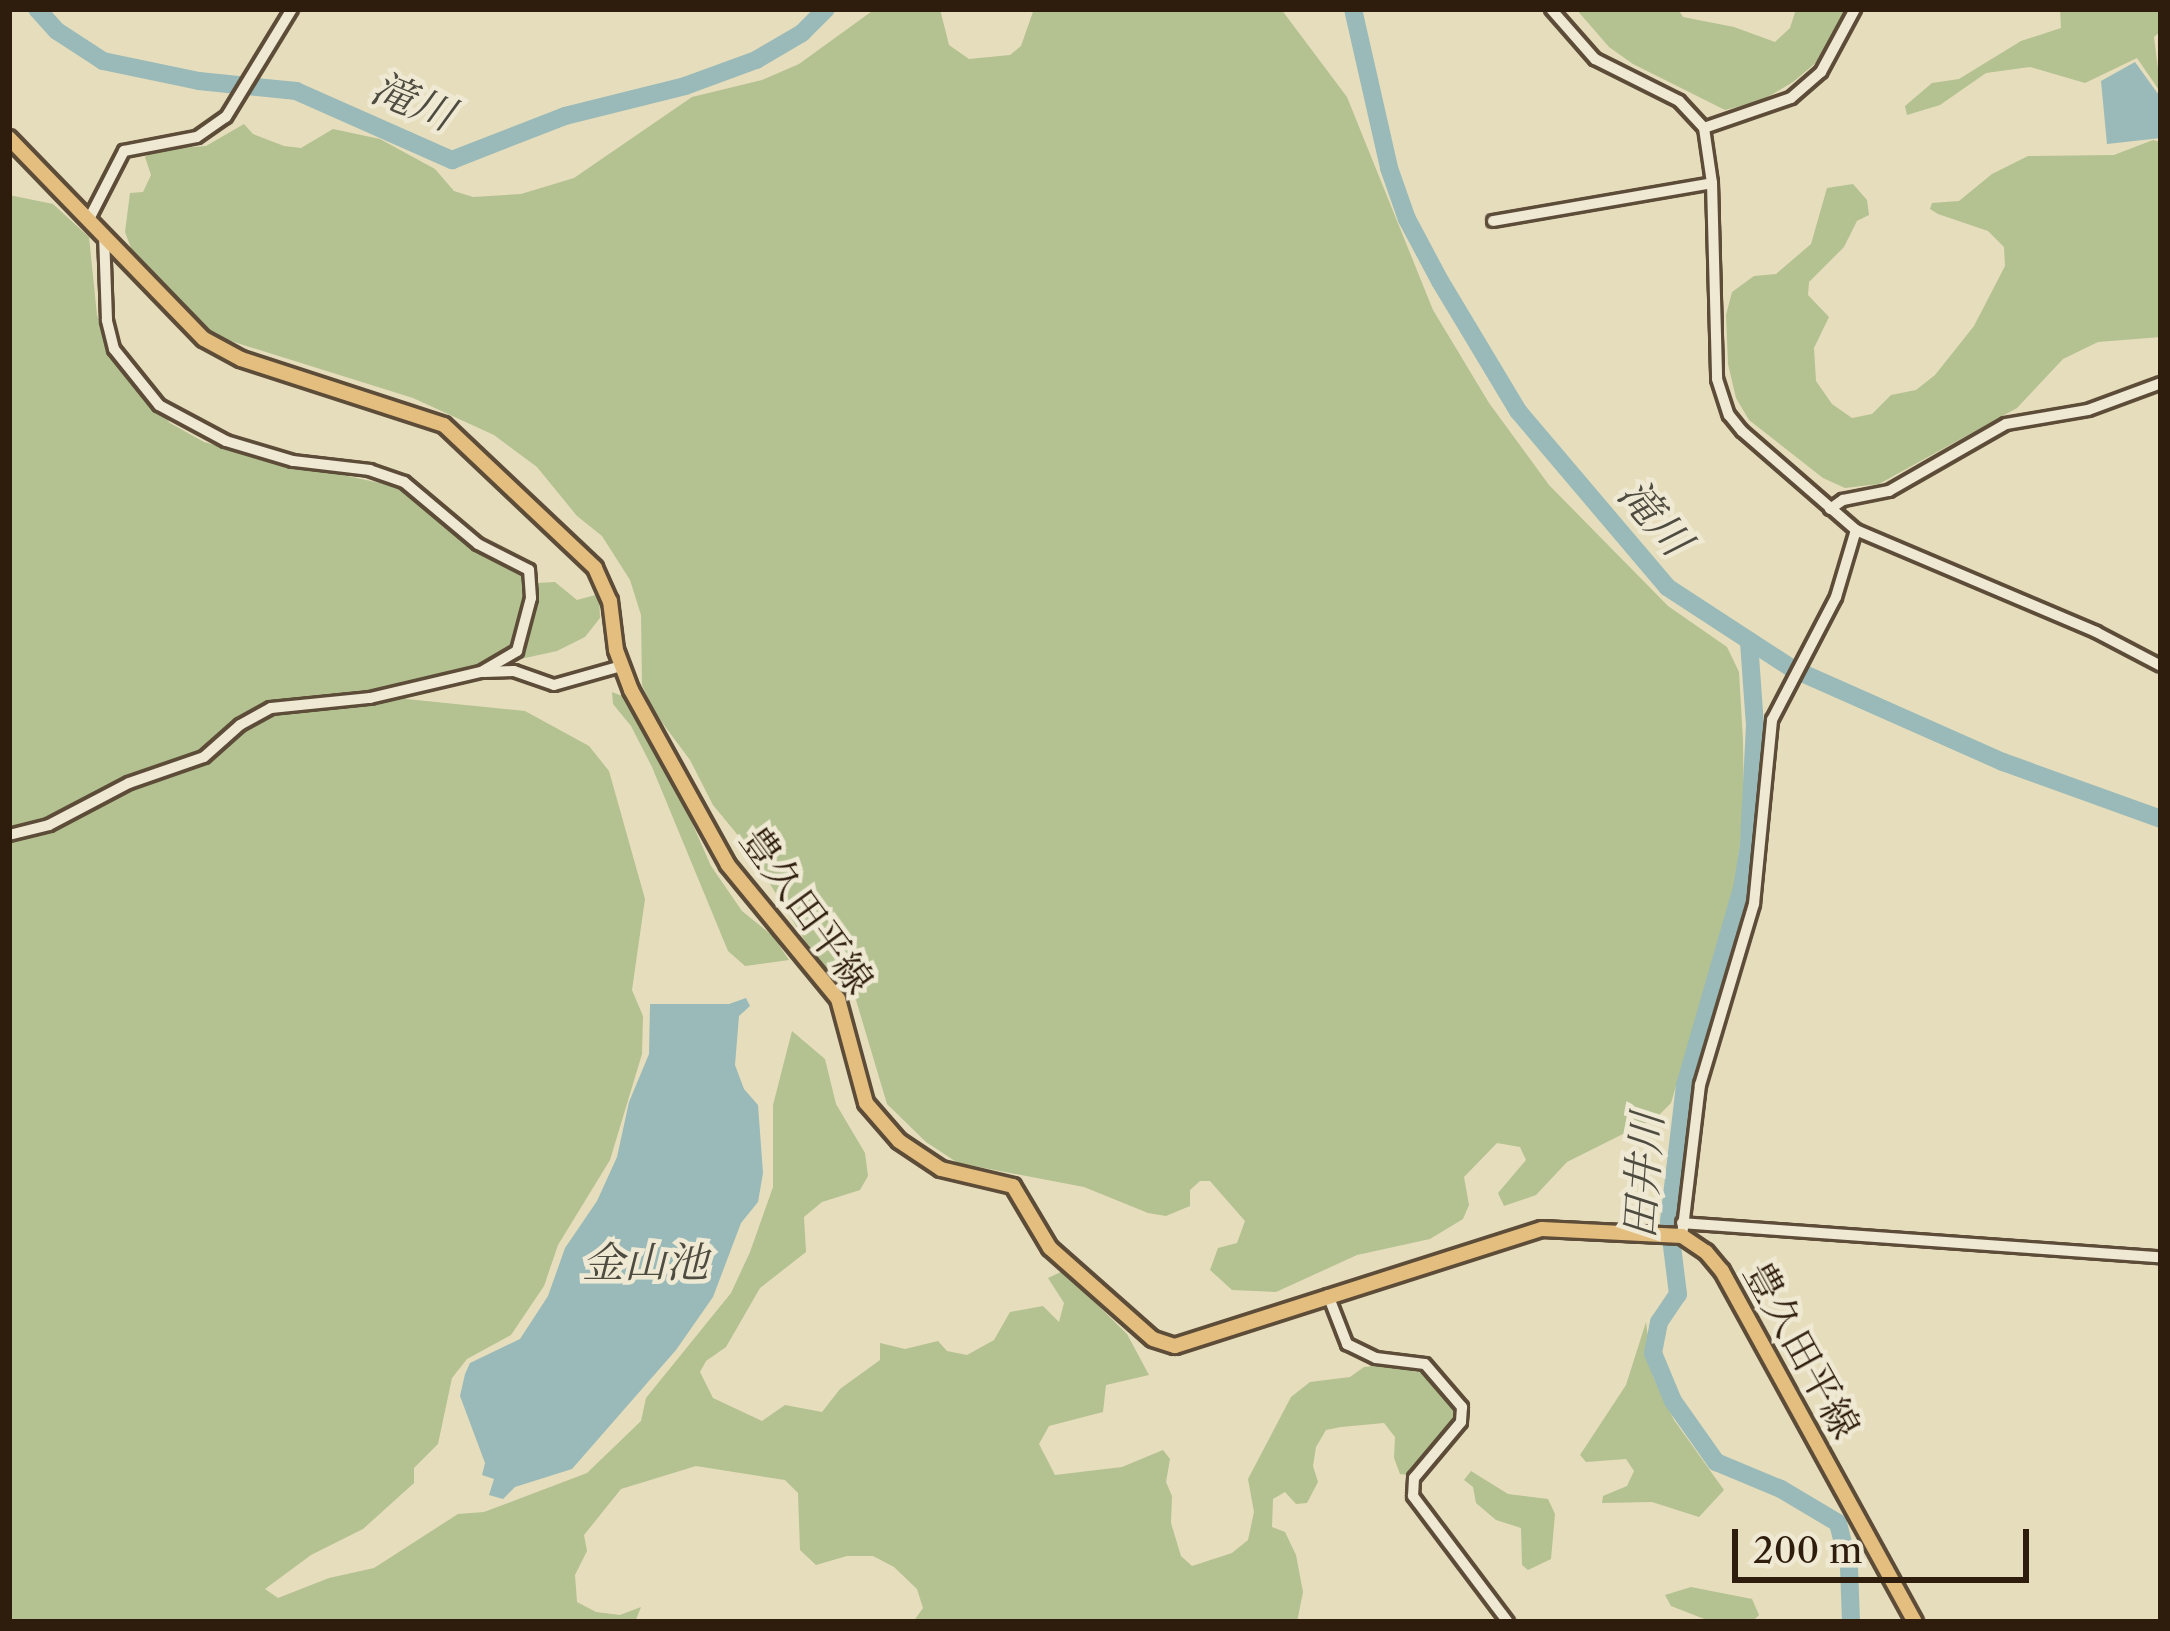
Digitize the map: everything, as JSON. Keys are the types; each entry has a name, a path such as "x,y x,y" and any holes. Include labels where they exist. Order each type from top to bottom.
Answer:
{"main road":[{"name":"豊久田平線","path":"9,138 218,348 458,433 595,568 610,601 620,666 728,865 838,999 870,1112 899,1141 941,1169 1013,1186 1050,1248 1154,1339 1183,1352 1328,1295 1542,1229 1675,1232 1706,1252 1722,1271 1915,1622"}],"street":[{"path":"88,221 124,151 206,133 239,99 292,9"},
{"path":"1551,9 1595,59 1679,100 1703,128 1712,184 1721,399 1742,431 1856,530 2096,632 2161,666"},
{"path":"1703,128 1775,106 1800,91 1831,58 1855,9"},
{"path":"1493,221 1712,184"},
{"path":"104,236 104,281 115,349 158,405 226,441 293,461 370,470 404,482 478,544 529,570 531,598 517,651 481,672"},
{"path":"1830,509 1843,500 1888,491 2006,424 2088,410 2161,383"},
{"path":"1856,530 1837,597 1777,708 1767,742 1754,904 1704,1070 1675,1232 2161,1257"},
{"path":"9,835 49,825 129,783 204,757 240,725 271,708 370,698 481,672 514,671 554,686 620,666"},
{"path":"1328,1295 1347,1343 1376,1358 1425,1364 1462,1407 1461,1422 1414,1478 1413,1496 1508,1622"}],"green space":[{"path":"875,9 940,9 949,45 969,59 1010,55 1021,46 1034,9 1281,9 1347,97 1433,310 1489,403 1549,485 1668,606 1727,647 1739,672 1744,812 1734,890 1671,1103 1657,1117 1567,1162 1536,1195 1504,1206 1498,1193 1526,1160 1520,1147 1497,1143 1464,1177 1469,1205 1463,1219 1430,1239 1357,1255 1276,1292 1232,1290 1210,1270 1218,1248 1237,1243 1245,1221 1210,1181 1200,1181 1190,1190 1190,1206 1166,1216 1084,1187 958,1163 926,1142 887,1104 856,1000 821,967 746,845 713,805 690,760 655,713 642,685 641,615 630,580 602,536 577,516 537,467 494,435 413,398 218,337 177,304 132,251 125,232 130,193 143,192 151,175 145,157 154,150 206,146 244,124 253,134 301,148 333,129 380,139 435,169 454,191 473,197 521,194 574,178 692,97 762,80 799,64"},
{"path":"1576,9 1678,9 1683,17 1734,27 1775,42 1790,28 1796,9 1848,9 1818,61 1793,82 1761,101 1725,110 1633,64 1609,47"},
{"path":"2060,9 2161,9 2161,31 2154,37 2161,93 2137,58 2085,83 2030,67 1986,73 1940,105 1907,115 1905,106 1932,83 1959,79 2021,41 2061,28"},
{"path":"2153,140 2161,142 2161,337 2098,342 2063,359 2017,408 1879,484 1845,488 1823,478 1749,420 1736,398 1728,364 1726,315 1732,292 1754,276 1776,274 1811,244 1827,188 1853,184 1867,200 1869,215 1857,221 1844,247 1809,282 1808,295 1829,317 1814,348 1816,381 1832,404 1852,418 1872,414 1891,395 1916,390 1935,375 1974,326 2005,266 2004,247 1988,231 1938,214 1930,209 1932,203 1959,201 1992,174 2028,156 2114,155"},
{"path":"9,195 53,204 89,237 97,315 113,360 170,423 204,442 250,455 403,488 508,568 537,583 555,582 577,600 599,594 600,618 585,637 557,651 419,681 406,699 525,711 589,746 609,771 645,899 632,990 643,1016 642,1054 610,1160 558,1245 544,1286 511,1335 467,1359 452,1378 438,1444 414,1468 414,1483 363,1529 311,1555 265,1589 278,1598 329,1578 374,1568 458,1514 484,1512 587,1473 641,1421 646,1398 731,1293 750,1252 773,1187 773,1105 792,1031 825,1059 836,1104 865,1153 868,1176 860,1190 822,1202 804,1217 806,1252 760,1288 726,1347 706,1361 700,1372 713,1398 762,1421 785,1405 822,1412 840,1389 880,1360 880,1343 905,1349 938,1341 947,1351 967,1355 994,1340 1010,1312 1043,1306 1059,1322 1064,1303 1048,1278 1063,1271 1127,1334 1149,1375 1106,1385 1103,1412 1049,1426 1039,1444 1055,1475 1122,1467 1163,1450 1170,1459 1166,1482 1172,1496 1171,1523 1181,1556 1192,1566 1232,1553 1248,1540 1254,1512 1248,1479 1291,1397 1310,1382 1350,1377 1364,1367 1383,1365 1427,1374 1451,1399 1455,1415 1443,1437 1408,1475 1400,1474 1394,1458 1395,1437 1384,1423 1341,1427 1326,1430 1316,1447 1313,1466 1318,1482 1307,1503 1296,1504 1285,1492 1273,1499 1272,1527 1285,1532 1296,1555 1303,1592 1297,1622 913,1622 923,1608 917,1589 894,1567 873,1556 847,1556 816,1565 800,1550 798,1493 785,1480 696,1466 621,1489 584,1535 587,1551 575,1575 577,1602 596,1612 620,1615 641,1607 635,1622 9,1622"},
{"path":"612,692 627,698 663,757 711,866 742,911 773,936 789,960 745,966 728,951 652,767 631,726 613,704"},
{"path":"1646,1322 1653,1377 1674,1420 1724,1490 1699,1517 1652,1502 1602,1503 1603,1496 1627,1486 1634,1471 1626,1459 1586,1462 1580,1455 1626,1385"},
{"path":"1471,1471 1508,1494 1548,1499 1555,1514 1551,1559 1528,1570 1522,1565 1521,1528 1496,1520 1476,1503 1473,1487 1464,1480"},
{"path":"1691,1587 1752,1599 1759,1615 1752,1622 1712,1622 1671,1606 1665,1595"}],"water":[{"path":"2135,62 2161,98 2161,138 2107,144 2101,81"},
{"name":"金山池","path":"746,998 750,1006 739,1016 735,1065 744,1089 758,1105 763,1173 758,1202 741,1223 713,1297 676,1350 572,1469 515,1487 503,1499 489,1495 494,1479 482,1475 485,1463 460,1396 465,1374 470,1363 520,1339 548,1296 565,1248 597,1201 617,1157 629,1102 649,1054 650,1004 729,1004"}],"waterway":[{"name":"滝川","path":"37,9 57,31 103,61 199,81 296,91 452,160 565,116 685,86 756,60 802,33 826,9"},
{"name":"滝川","path":"1353,9 1389,168 1407,219 1440,281 1518,411 1667,587 1793,669 2003,762 2161,819"},
{"name":"田井川","path":"1749,642 1755,725 1749,845 1742,888 1685,1085 1669,1222 1678,1294 1659,1322 1653,1353 1673,1401 1716,1462 1781,1489 1838,1523 1849,1567 1851,1622"}]}
